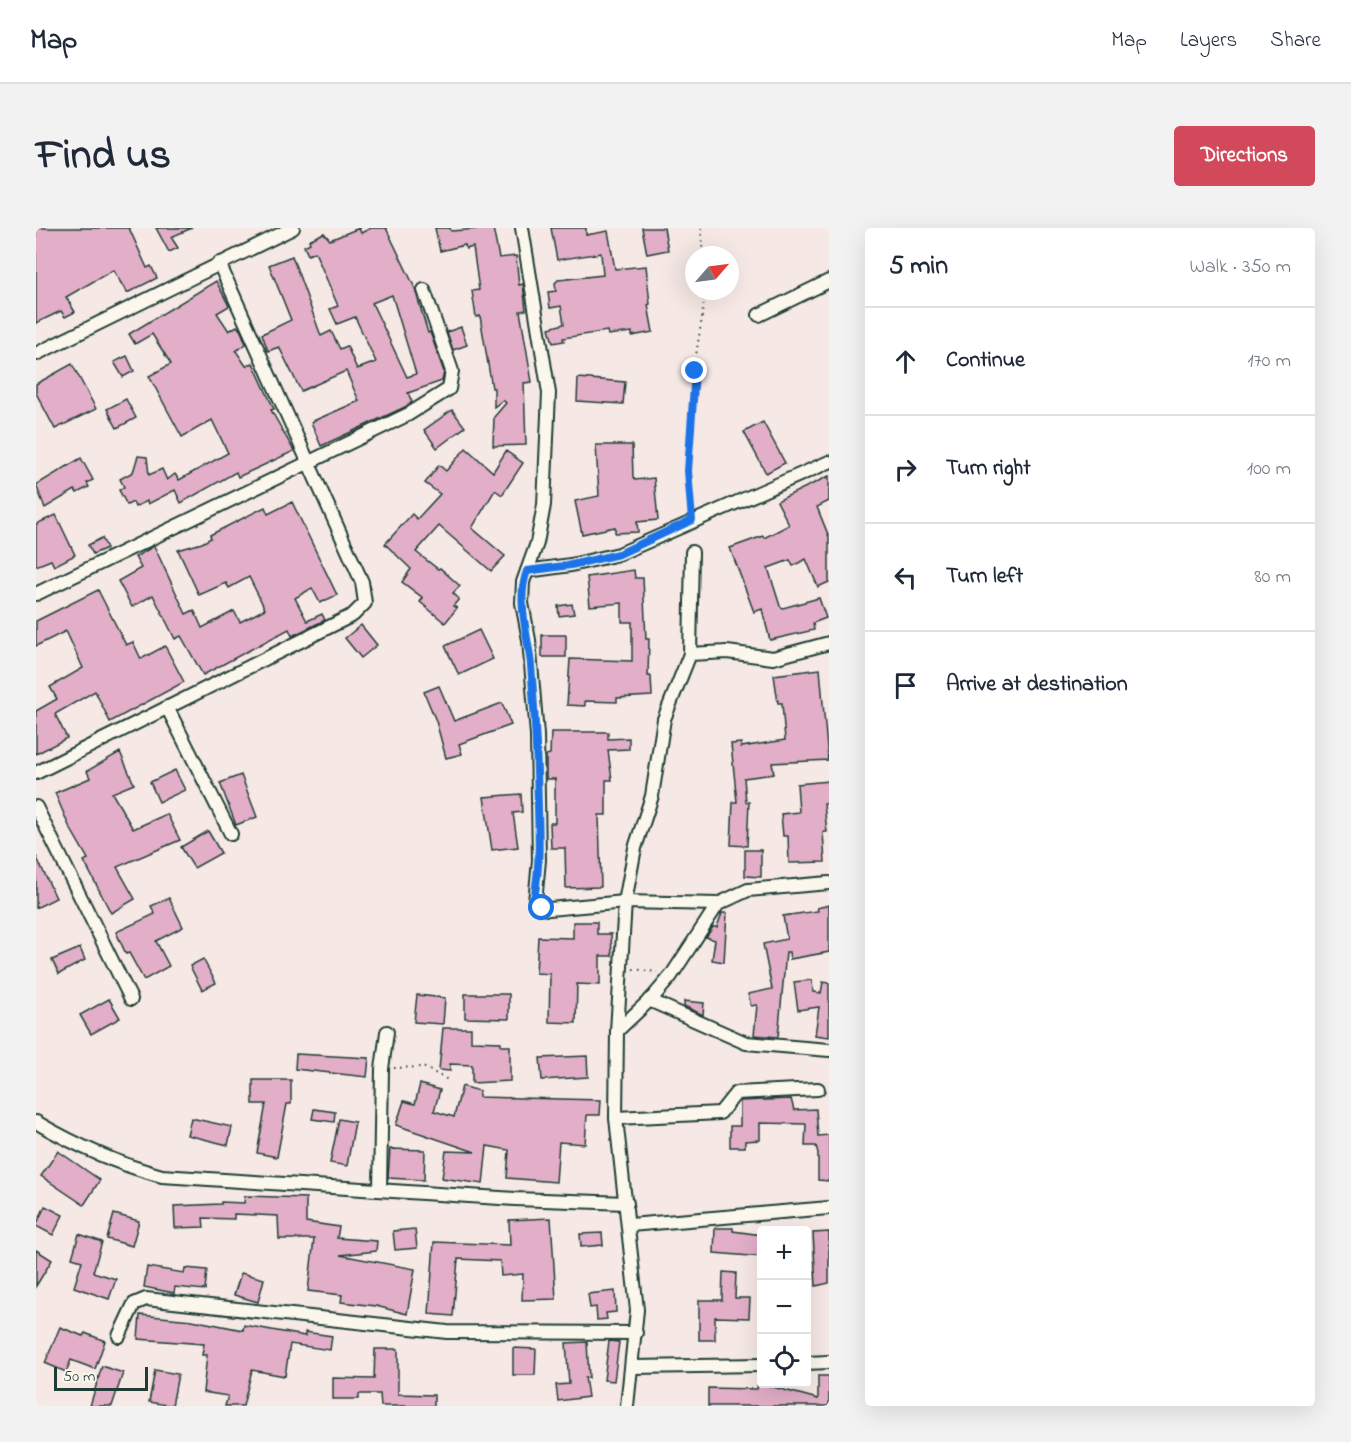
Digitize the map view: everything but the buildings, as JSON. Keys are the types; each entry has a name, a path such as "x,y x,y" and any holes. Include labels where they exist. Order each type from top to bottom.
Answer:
{"street":[{"path":"36,354 294,228"},
{"path":"522,228 549,393 544,505 537,543 523,582 522,603 529,640 537,735 539,860 536,902 542,908 549,909 625,902 718,904 748,890 829,883"},
{"path":"36,773 353,615 365,603 362,582 219,263"},
{"path":"759,315 829,281"},
{"path":"36,594 409,414 449,389 452,371 424,290"},
{"path":"527,571 571,565 619,554 692,520 829,462"},
{"path":"627,1406 636,1333 636,1287 616,1118 616,1031 625,902 635,848 652,796 664,719 690,654 692,552"},
{"path":"690,654 727,652 773,658 829,644"},
{"path":"167,707 231,834"},
{"path":"36,807 131,999"},
{"path":"616,1031 671,976 718,904"},
{"path":"649,1000 746,1043 829,1050"},
{"path":"381,1190 382,1068 387,1032"},
{"path":"616,1118 720,1113 736,1093 818,1089"},
{"path":"36,1122 65,1139 122,1166 162,1176 627,1203"},
{"path":"630,1225 829,1208"},
{"path":"119,1336 134,1304 146,1299 447,1332 636,1333"},
{"path":"811,1363 829,1362"},
{"path":"633,1367 757,1365"}],"path":[{"path":"701,228 702,246"},
{"path":"692,520 688,471 690,426 696,354 704,317 704,300"},
{"path":"621,968 651,970 671,976"},
{"path":"382,1068 423,1067 450,1081"}],"route":[{"path":"542,908 537,906 534,898 539,860 537,735 529,640 522,603 523,582 527,571 571,565 619,554 692,520 688,471 695,371"}]}
